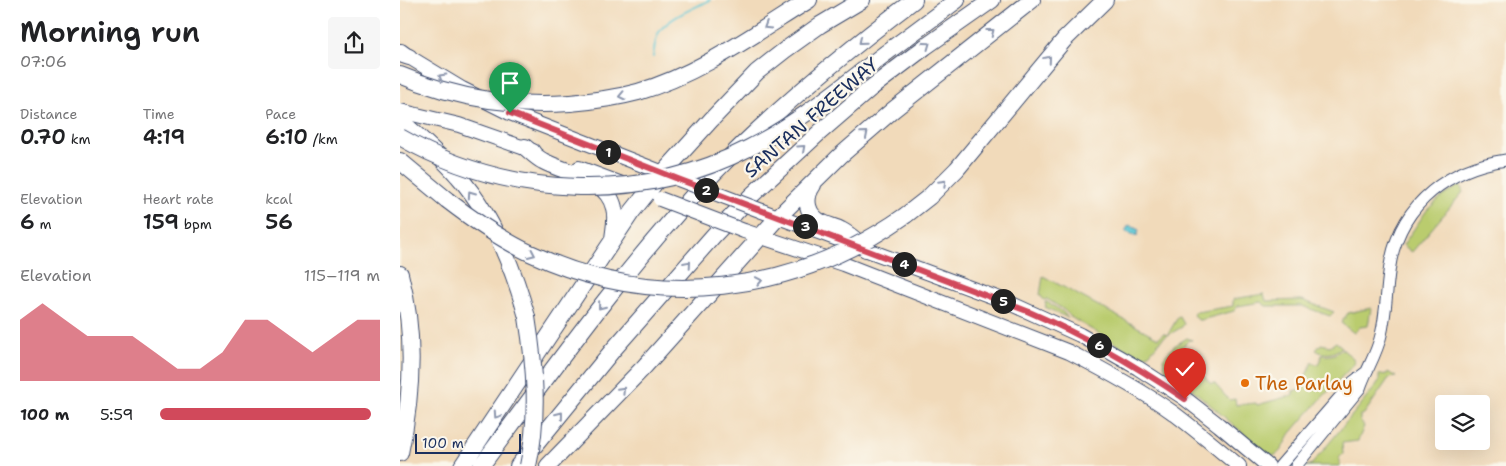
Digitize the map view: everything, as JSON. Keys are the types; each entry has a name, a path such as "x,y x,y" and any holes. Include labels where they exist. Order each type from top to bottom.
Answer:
{"highway":[{"path":"400,75 444,91 479,100 522,104 603,100 637,92 680,76 726,52 809,0"},
{"path":"462,466 613,241 653,196 663,173 757,72 813,30 862,0"},
{"name":"SANTAN FREEWAY","path":"480,466 598,310 664,230 715,173 824,72 914,0"},
{"path":"400,137 454,163 508,179 558,186 639,184 692,171 750,148 795,121 944,0"},
{"path":"400,129 441,150 462,158 501,171 526,176 582,180 622,178 668,171 726,152 757,136 795,112 957,0"},
{"name":"SANTAN FREEWAY","path":"518,466 612,352 714,235 752,195 871,88 992,0"},
{"path":"548,466 644,367 779,216 816,179 864,134 1032,0"},
{"path":"400,161 447,200 492,233 529,253 569,269 601,279 629,284 678,288 748,283 799,270 853,248 869,240 929,197 957,169 1064,40 1105,0"},
{"path":"400,120 459,177 486,216 508,261 527,317 534,359 534,417 528,466"},
{"path":"525,147 542,160 590,180 608,194 616,217 613,241"},
{"path":"816,179 806,196 806,203 813,216 823,223 840,230 866,249"},
{"path":"400,274 409,314 412,359 409,407 400,453"}],"main road":[{"path":"403,53 462,88 510,113 762,211 1005,301 1080,335 1138,368 1185,399 1268,466"},
{"path":"400,111 459,125 525,147 760,237 843,264 1069,352 1150,397 1191,426 1239,466"}],"street":[{"path":"1296,466 1360,388 1376,352 1381,335 1391,260 1398,234 1409,216 1422,200 1443,182 1466,170 1506,160"},
{"path":"1280,466 1353,382 1366,372"}],"green space":[{"path":"1460,185 1463,192 1412,252 1403,245 1427,210 1440,198"},
{"path":"1043,276 1158,338 1164,333 1168,334 1178,317 1180,317 1184,324 1163,338 1149,354 1140,358 1072,318 1064,310 1047,299 1044,300 1040,295"},
{"path":"1264,294 1266,301 1302,300 1334,312 1330,316 1302,306 1266,306 1261,302 1238,306 1234,311 1201,320 1198,320 1193,314 1233,306 1233,299"},
{"path":"1045,302 1063,312 1068,318 1045,307"},
{"path":"1371,308 1368,326 1360,327 1354,333 1341,323 1348,313"},
{"path":"1187,338 1192,340 1189,340 1180,349 1211,384 1214,383 1229,400 1235,399 1236,405 1256,403 1257,405 1293,395 1293,391 1300,389 1312,362 1318,365 1322,355 1333,355 1342,349 1353,358 1355,363 1299,424 1279,453 1272,456 1193,390 1166,371 1163,359 1174,346"},
{"path":"1336,342 1342,347 1333,353 1326,354 1316,350 1321,344 1330,346"},
{"path":"1388,372 1396,377 1389,378 1364,414 1360,415 1360,421 1364,426 1358,441 1342,443 1343,454 1339,458 1340,466 1306,466 1312,464 1372,391 1379,381 1379,375 1387,374"}],"water":[{"path":"1129,225 1139,230 1137,236 1125,231"}],"waterway":[{"path":"653,57 657,37 662,28 674,18 710,0"}],"place":[{"name":"The Parlay","path":"1245,383"}],"route":[{"path":"510,113 762,211 1005,301 1080,335 1138,368 1185,399"}]}
